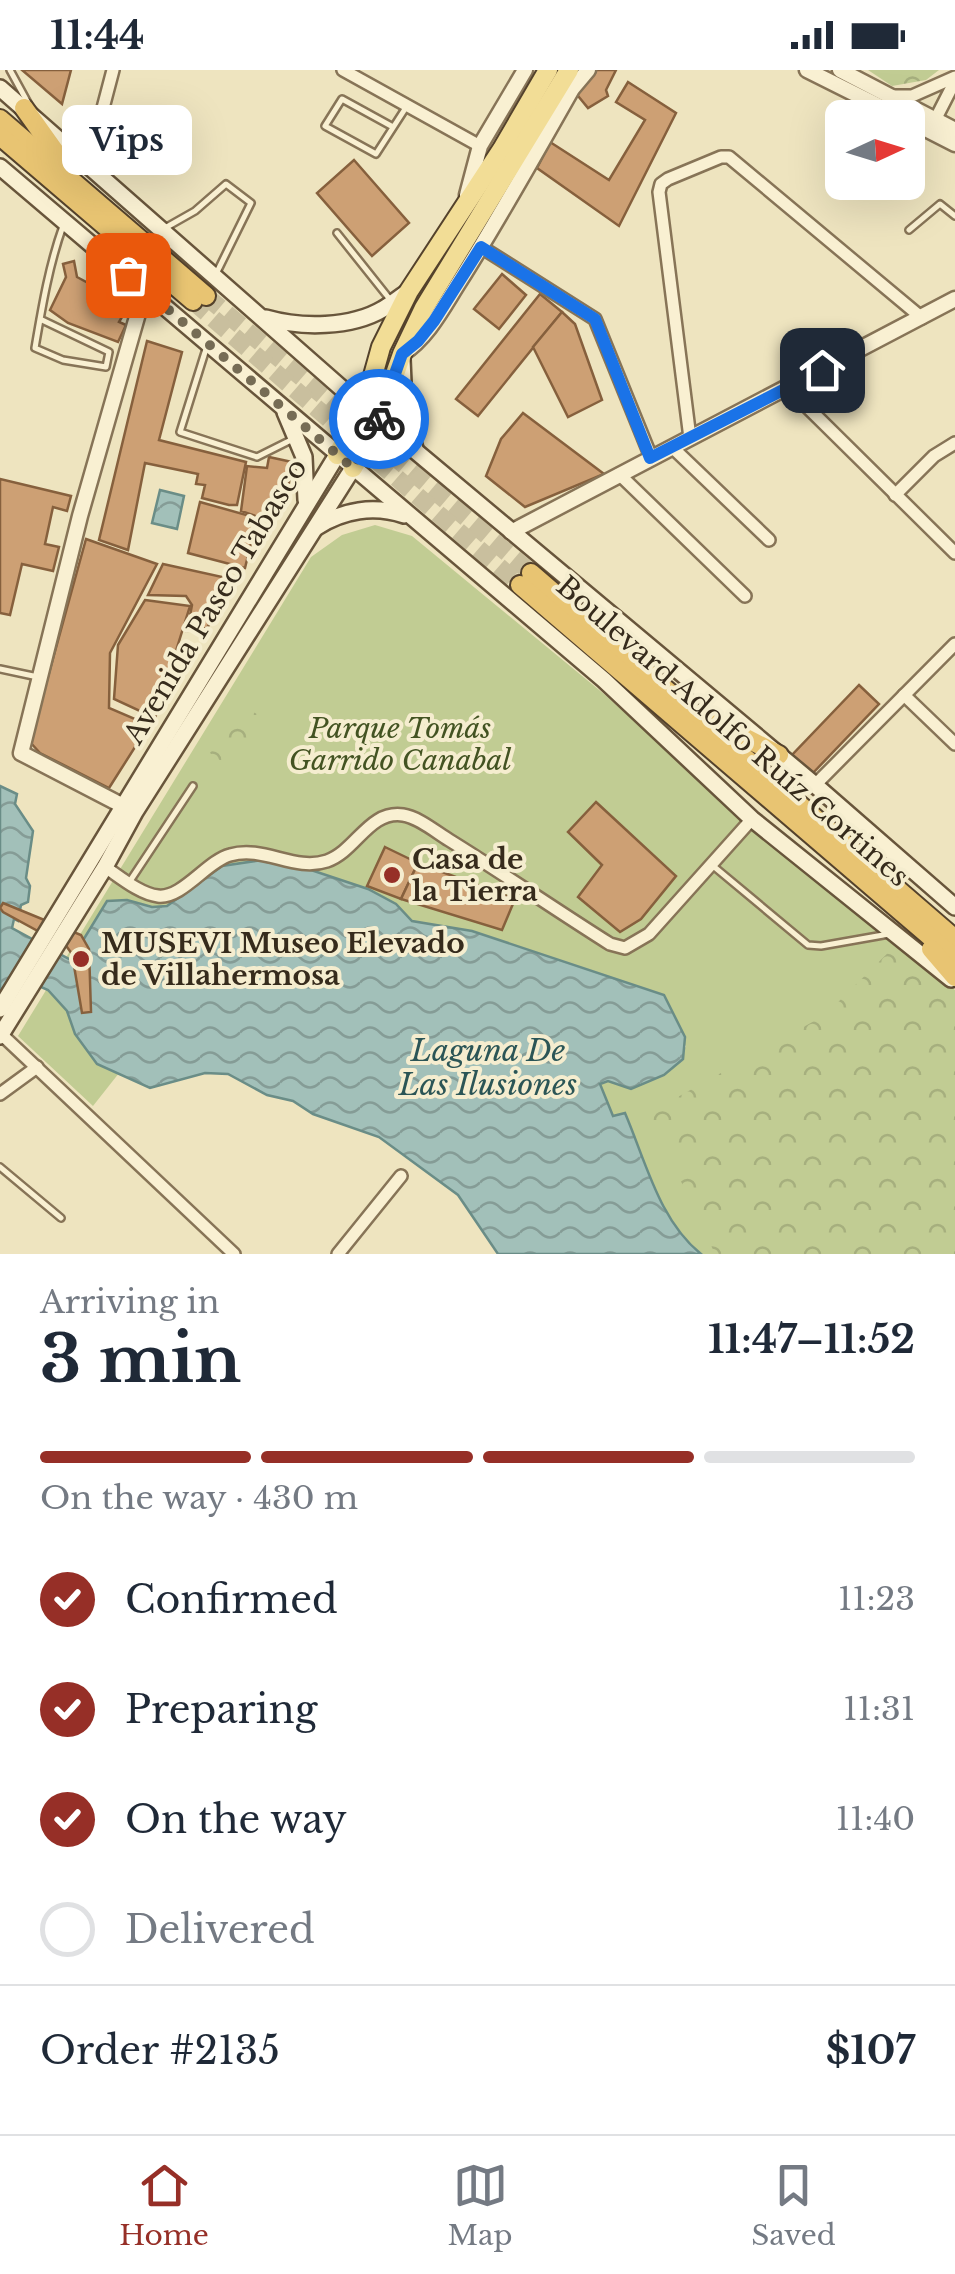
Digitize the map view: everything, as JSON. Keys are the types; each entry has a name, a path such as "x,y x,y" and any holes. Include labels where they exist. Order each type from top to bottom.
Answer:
{"highway":[{"path":"30,113 80,188"},
{"path":"0,120 200,299 0,136"},
{"name":"Boulevard Adolfo Ruíz Cortines","path":"955,939 685,706 526,579 955,958"},
{"path":"685,706 779,755"},
{"path":"892,904 955,980"}],"main road":[{"name":"Avenida Paseo Tabasco","path":"1,1035 105,867 129,809 304,509 337,455 372,414 381,347 393,310 460,216 548,70"},
{"name":"Avenida Paseo Tabasco","path":"0,1009 353,468 372,414 424,308 569,70"},
{"path":"0,88 372,414 955,907"},
{"path":"0,167 604,680 752,819 955,980"},
{"path":"260,316 290,323 336,322 393,310"},
{"path":"402,354 404,406 415,449"},
{"path":"281,404 297,437 306,469 304,509"},
{"path":"313,529 339,516 374,508 416,519"}],"street":[{"path":"88,165 113,70"},
{"path":"344,70 480,146"},
{"name":"Avenida Paseo Tabasco","path":"460,216 480,146 525,70"},
{"name":"Avenida Paseo Tabasco","path":"402,354 434,321 572,89 588,70"},
{"path":"807,70 867,100"},
{"path":"840,70 890,96 955,144"},
{"path":"933,126 955,79"},
{"path":"890,96 912,96 955,79"},
{"path":"925,124 955,130"},
{"path":"690,438 660,192 665,180 721,157 730,157 922,318"},
{"path":"481,247 595,319 650,458"},
{"path":"129,809 21,754 76,532 144,289"},
{"path":"511,532 955,299"},
{"path":"788,388 955,553"},
{"path":"896,495 934,456 955,443"},
{"path":"672,447 769,540"},
{"path":"620,474 745,596"},
{"path":"814,785 955,644"},
{"path":"904,695 955,744"},
{"path":"105,867 128,883 165,896 218,859 238,852 264,853 305,864 322,862 346,852 373,823 386,816 404,815 610,944 625,948 649,934 752,819"},
{"path":"1,1035 234,1254"},
{"path":"0,1094 38,1067"},
{"path":"338,1254 401,1176"}],"lane":[{"path":"10,70 30,113"},
{"path":"393,128 342,99 325,126 376,154 393,128 408,105"},
{"path":"162,230 195,211 226,184 251,202 215,276"},
{"path":"909,230 940,204 955,216"},
{"path":"40,318 109,352 106,367 63,360 35,348 40,318 52,258 64,223"},
{"path":"338,234 393,310"},
{"path":"208,341 180,432 257,458 297,437"},
{"path":"0,669 41,677"},
{"path":"128,883 194,786"},
{"path":"712,865 808,945 893,934"},
{"path":"0,1168 62,1218"}],"green space":[{"path":"868,70 939,70 926,80 892,86"},
{"name":"Parque Tomás Garrido Canabal","path":"375,525 412,536 604,694 738,815 955,992 955,1254 683,1254 595,1086 686,1047 679,1029 667,1020 123,1068 93,1106 18,1036 311,557 342,535"},
{"path":"240,706 268,719 244,764 235,771 210,753"},
{"path":"901,940 955,990 955,1254 715,1254 649,1113 825,1015"}],"water":[{"path":"160,490 184,496 177,529 152,523"},
{"name":"Laguna De Las Ilusiones","path":"0,786 17,794 15,804 33,831 26,878 30,886 28,902 21,905 18,921 14,919 12,928 71,960 107,901 167,906 222,866 275,858 368,889 396,904 412,921 472,931 664,995 685,1037 683,1059 664,1075 631,1089 608,1081 600,1084 613,1116 625,1113 674,1225 701,1254 498,1254 458,1195 379,1137 313,1114 293,1101 267,1095 228,1074 205,1073 150,1088 97,1064 75,1034 67,1011 48,990 39,986 0,989"}],"building":[{"path":"22,70 71,70 62,104"},
{"path":"590,70 616,70 606,90 608,96 588,108 574,91"},
{"path":"628,82 676,113 619,226 537,168 550,142 609,180 645,120 616,102"},
{"path":"354,160 409,223 372,256 317,193"},
{"path":"74,261 77,277 103,291 110,285 132,300 119,322 126,325 118,342 68,323 50,310 66,277 63,264"},
{"path":"502,274 526,295 499,329 474,309"},
{"path":"540,294 562,312 478,416 456,399"},
{"path":"562,312 575,324 602,400 568,417 533,347"},
{"path":"147,341 182,352 159,440 246,462 237,505 202,498 205,485 196,484 198,474 145,463 128,550 99,540"},
{"path":"523,413 604,474 525,507 486,476 501,439"},
{"path":"269,457 292,462 287,496 276,495 273,522 241,511 247,466 267,468"},
{"path":"0,479 71,496 67,511 53,507 45,544 59,547 53,571 22,564 10,615 0,613"},
{"path":"200,502 257,518 245,568 188,553"},
{"path":"86,539 157,564 110,653 109,708 149,725 109,788 40,753 30,742"},
{"path":"163,564 236,580 207,628 187,631 192,605 186,596 148,595"},
{"path":"145,600 190,606 155,718 114,699 118,645"},
{"path":"859,685 879,704 812,774 792,755"},
{"path":"596,802 676,876 641,919 620,932 578,897 602,865 568,832"},
{"name":"Casa de la Tierra","path":"385,847 418,863 401,899 367,886"},
{"path":"418,863 515,899 502,930 401,899"},
{"name":"MUSEVI Museo Elevado de Villahermosa","path":"3,903 81,935 89,949 91,1012 82,1013 72,954 67,947 3,912"}],"tunnel":[{"path":"206,296 531,573"},
{"path":"193,301 520,585"}],"way so far":[{"path":"128,275 353,468 379,419"}],"place":[{"name":"Vips","path":"128,275"},
{"name":"Casa de la Tierra","path":"392,875"},
{"name":"MUSEVI Museo Elevado de Villahermosa","path":"81,959"}],"route":[{"path":"379,419 402,354 434,321 481,247 595,319 650,458 822,370"}]}
